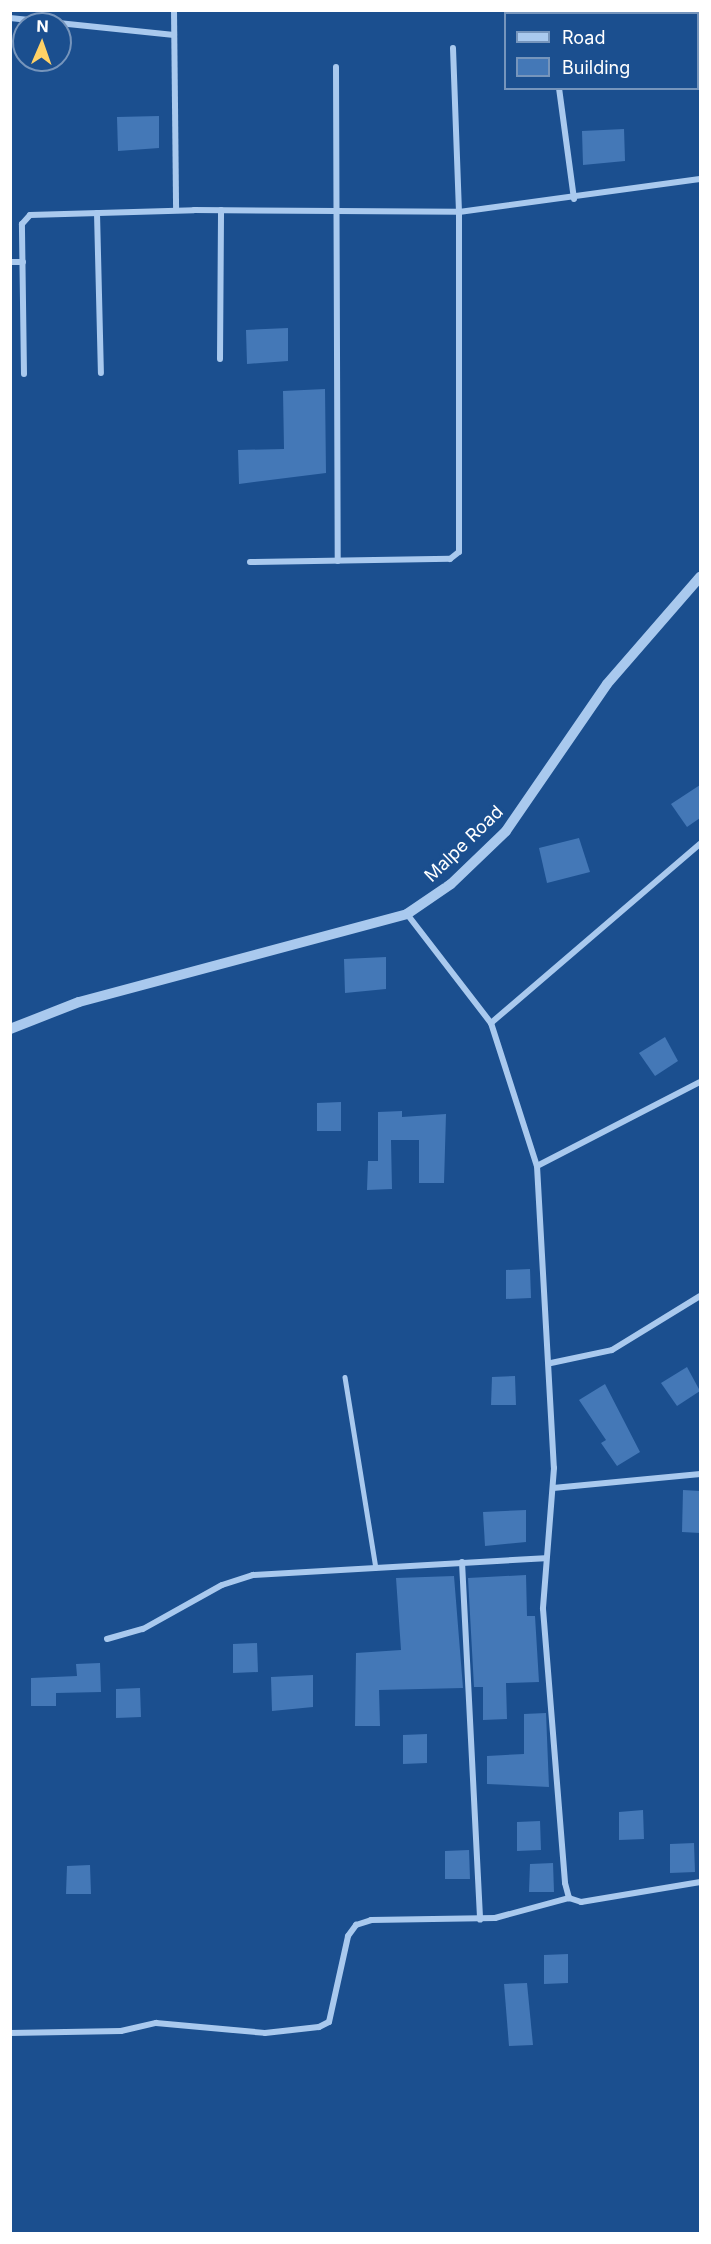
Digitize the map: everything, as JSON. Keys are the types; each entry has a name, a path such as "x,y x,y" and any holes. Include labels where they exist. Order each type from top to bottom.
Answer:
{"street":[{"path":"174,10 176,210"},
{"path":"10,18 174,35"},
{"path":"250,562 450,559 459,552 459,212 453,48"},
{"path":"336,67 338,561"},
{"path":"559,90 574,200"},
{"path":"24,374 24,218 176,210 338,213 459,212 574,200 700,179"},
{"path":"220,358 221,210"},
{"path":"97,213 101,373"},
{"path":"10,262 23,262"},
{"name":"Malpe Road","path":"10,1029 79,1002 407,914 451,884 506,831 607,684 700,577"},
{"path":"491,1023 700,844"},
{"path":"407,914 491,1023 537,1166 551,1363 553,1488 545,1558 543,1609 569,1898"},
{"path":"537,1166 700,1082"},
{"path":"551,1363 612,1350 700,1296"},
{"path":"553,1488 700,1473"},
{"path":"107,1639 143,1629 236,1578 545,1558"},
{"path":"462,1562 480,1920"},
{"path":"10,2033 121,2031 156,2023 266,2033 319,2027 329,2022 348,1936 356,1925 371,1920 480,1920 569,1898 581,1902 700,1882"}],"lane":[{"path":"345,1377 376,1568"}],"building":[{"path":"159,116 159,148 118,151 117,117"},
{"path":"624,129 625,161 583,165 582,131"},
{"path":"288,328 288,361 247,364 246,330"},
{"path":"325,389 326,473 239,484 238,450 284,449 283,391"},
{"path":"700,785 700,818 687,827 671,804"},
{"path":"579,838 590,872 547,883 539,848"},
{"path":"386,957 386,989 345,993 344,959"},
{"path":"665,1037 678,1061 655,1076 639,1053"},
{"path":"341,1102 341,1131 317,1131 317,1103"},
{"path":"402,1111 402,1117 446,1114 444,1183 419,1183 419,1140 391,1140 392,1189 367,1190 368,1161 378,1161 378,1112"},
{"path":"530,1269 531,1298 506,1299 506,1270"},
{"path":"687,1367 700,1391 677,1406 661,1383"},
{"path":"515,1376 516,1405 491,1405 492,1377"},
{"path":"605,1384 640,1452 617,1466 601,1443 606,1440 579,1400"},
{"path":"683,1490 700,1491 700,1533 682,1532"},
{"path":"526,1510 526,1542 485,1546 483,1512"},
{"path":"526,1575 527,1616 535,1616 539,1682 506,1683 507,1719 483,1720 483,1687 474,1687 468,1578"},
{"path":"454,1576 463,1688 379,1690 380,1726 355,1726 356,1653 401,1650 396,1578"},
{"path":"257,1643 258,1672 233,1673 233,1644"},
{"path":"100,1663 101,1692 56,1693 56,1706 31,1706 31,1678 77,1676 76,1664"},
{"path":"313,1675 313,1707 272,1711 271,1677"},
{"path":"140,1688 141,1717 116,1718 116,1689"},
{"path":"546,1713 549,1787 487,1784 487,1756 524,1754 524,1714"},
{"path":"427,1734 427,1763 403,1764 403,1735"},
{"path":"643,1810 644,1839 619,1840 619,1812"},
{"path":"540,1821 541,1850 517,1851 517,1822"},
{"path":"694,1843 695,1872 670,1873 670,1844"},
{"path":"469,1850 470,1879 445,1879 445,1851"},
{"path":"553,1863 554,1892 529,1892 530,1864"},
{"path":"90,1865 91,1894 66,1894 67,1866"},
{"path":"568,1954 568,1983 544,1984 544,1955"},
{"path":"527,1983 533,2045 509,2046 504,1984"}]}
